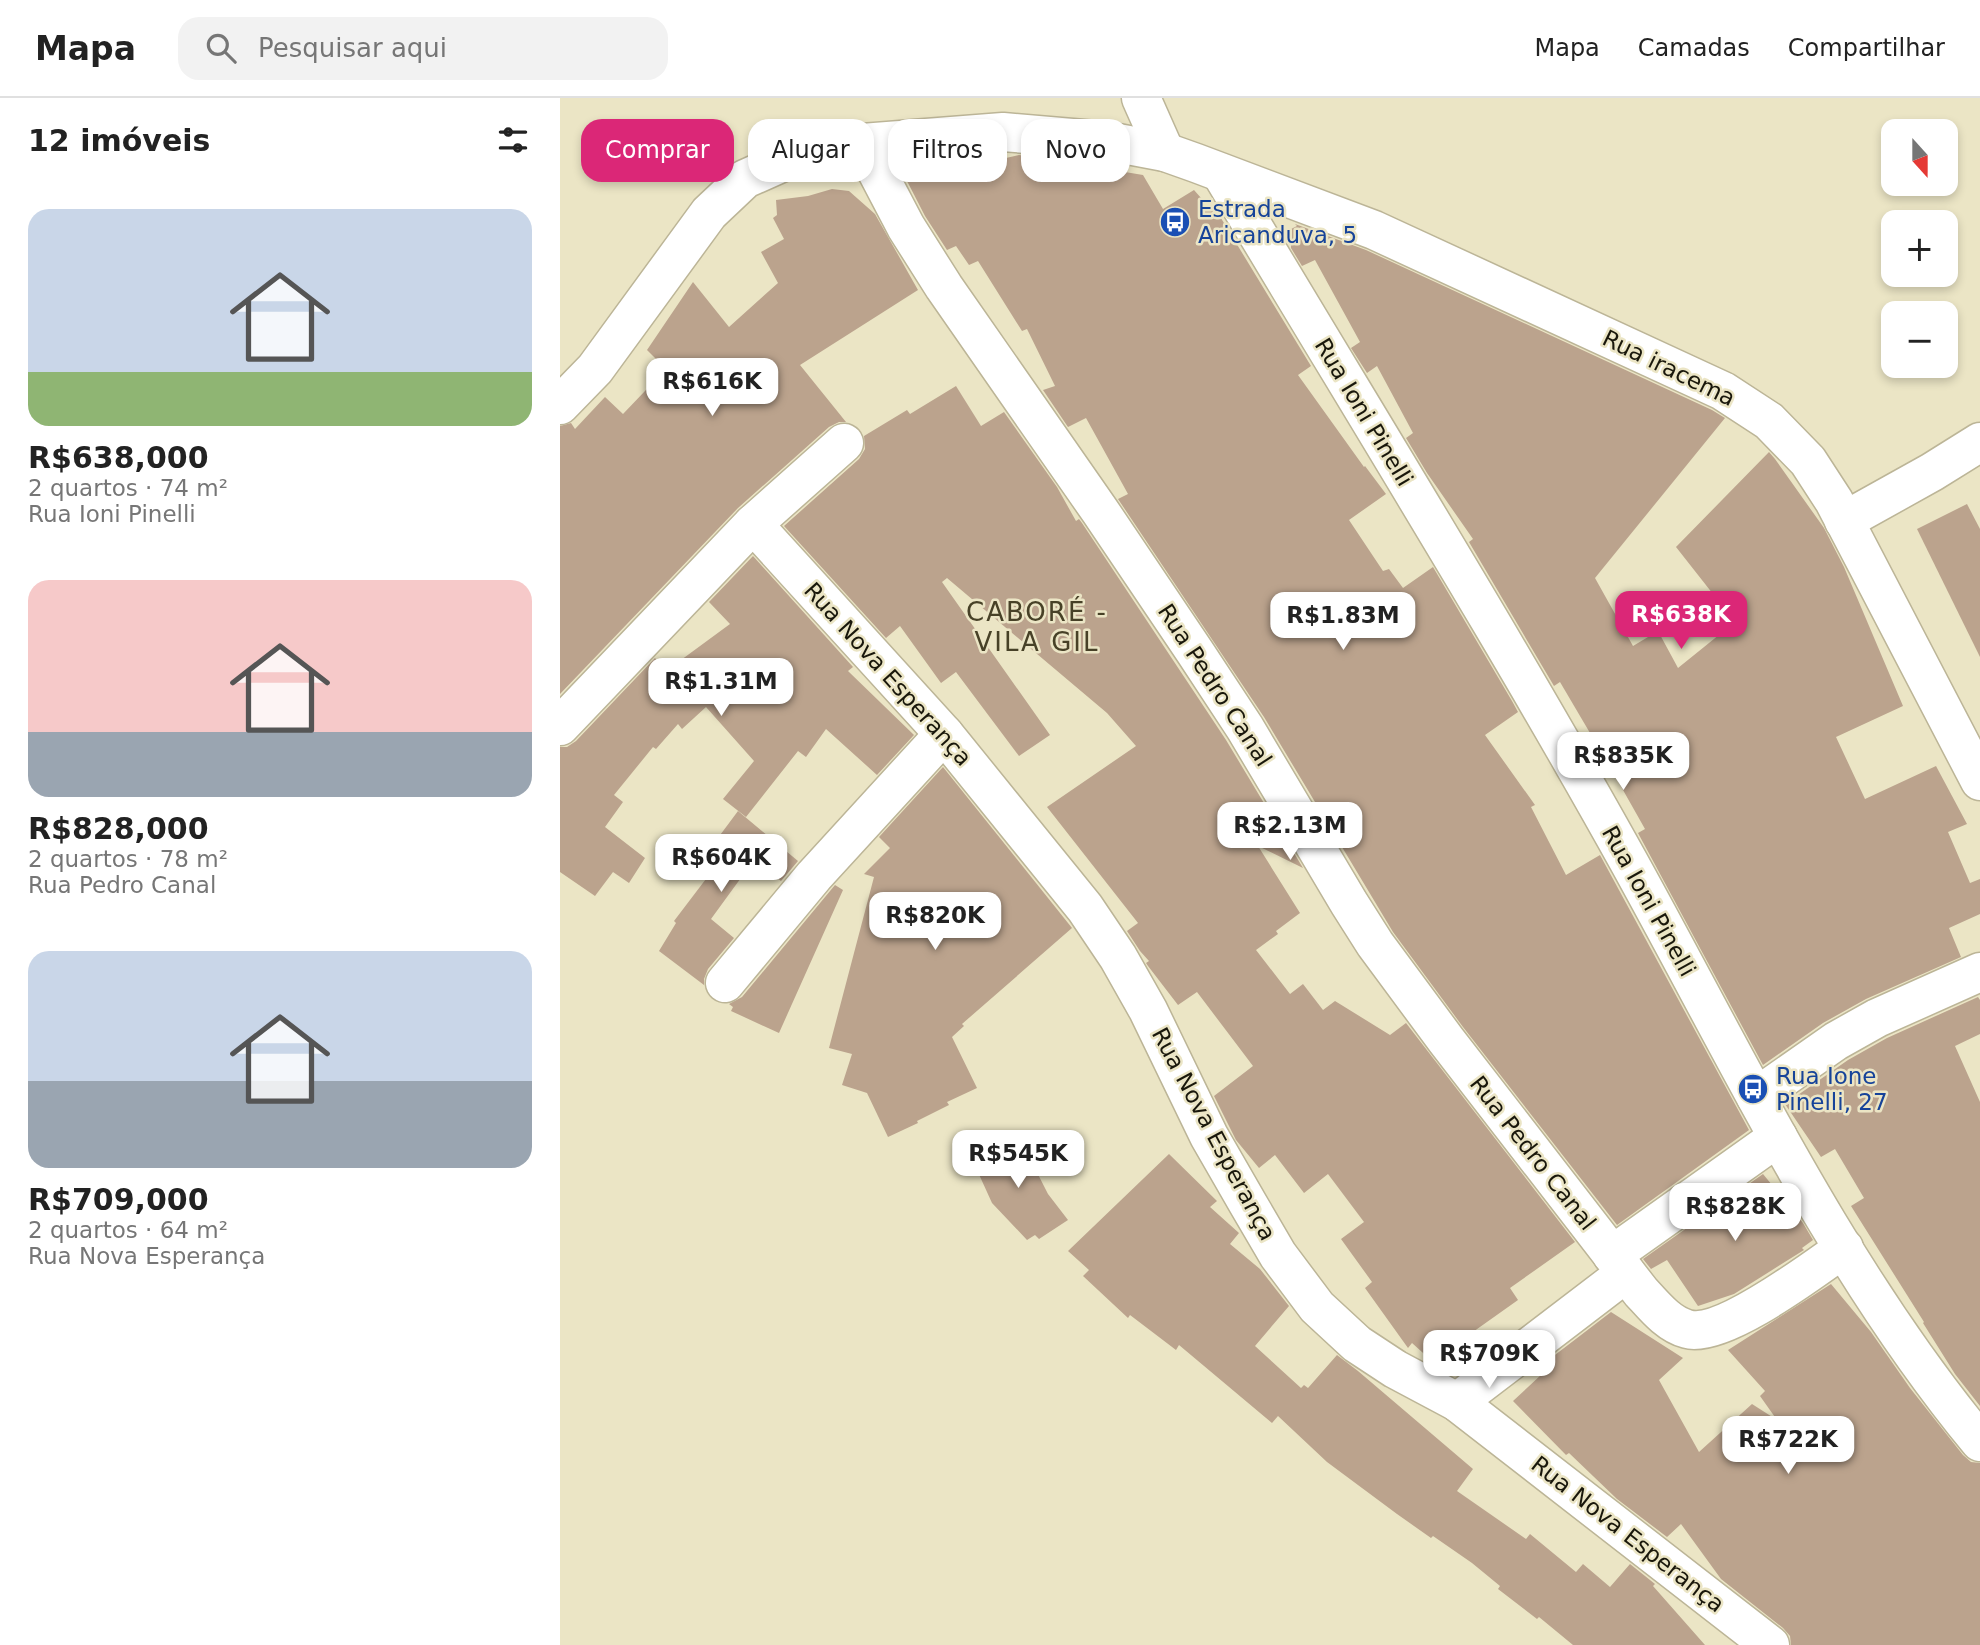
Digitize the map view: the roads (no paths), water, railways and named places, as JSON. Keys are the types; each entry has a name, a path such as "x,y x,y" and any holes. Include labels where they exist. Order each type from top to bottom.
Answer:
{"street":[{"path":"1141,98 1165,152"},
{"name":"Rua iracema","path":"874,142 1003,132 1107,141 1165,152 1374,230 1723,391 1769,422 1808,461 1834,501 1980,781"},
{"name":"Rua Pedro Canal","path":"874,166 906,227 944,287 1108,523 1245,729 1375,944 1446,1041 1641,1292 1668,1320 1689,1330 1714,1328 1754,1308 1844,1248"},
{"name":"Rua Ioni Pinelli","path":"1221,173 1559,739 1778,1137 1844,1248 1904,1344 1980,1443"},
{"name":"Rua iracema","path":"560,405 595,369 709,213 748,178"},
{"path":"1844,522 1980,442"},
{"path":"560,726 753,524 844,443"},
{"name":"Rua Nova Esperança","path":"753,524 944,734 1085,908 1118,957 1148,1010 1209,1136 1234,1180 1278,1255 1317,1307 1357,1344 1395,1369 1457,1402 1770,1645"},
{"path":"725,983 814,876 944,734"},
{"path":"1756,1097 1836,1041 1877,1018 1980,972"},
{"path":"1457,1402 1619,1264 1778,1137"}],"place":[{"name":"Estrada Aricanduva, 5","path":"1175,222"},
{"name":"Rua Ione Pinelli, 27","path":"1753,1089"}],"district":[{"name":"CABORÉ - VILA GIL","path":"1037,627"}]}
